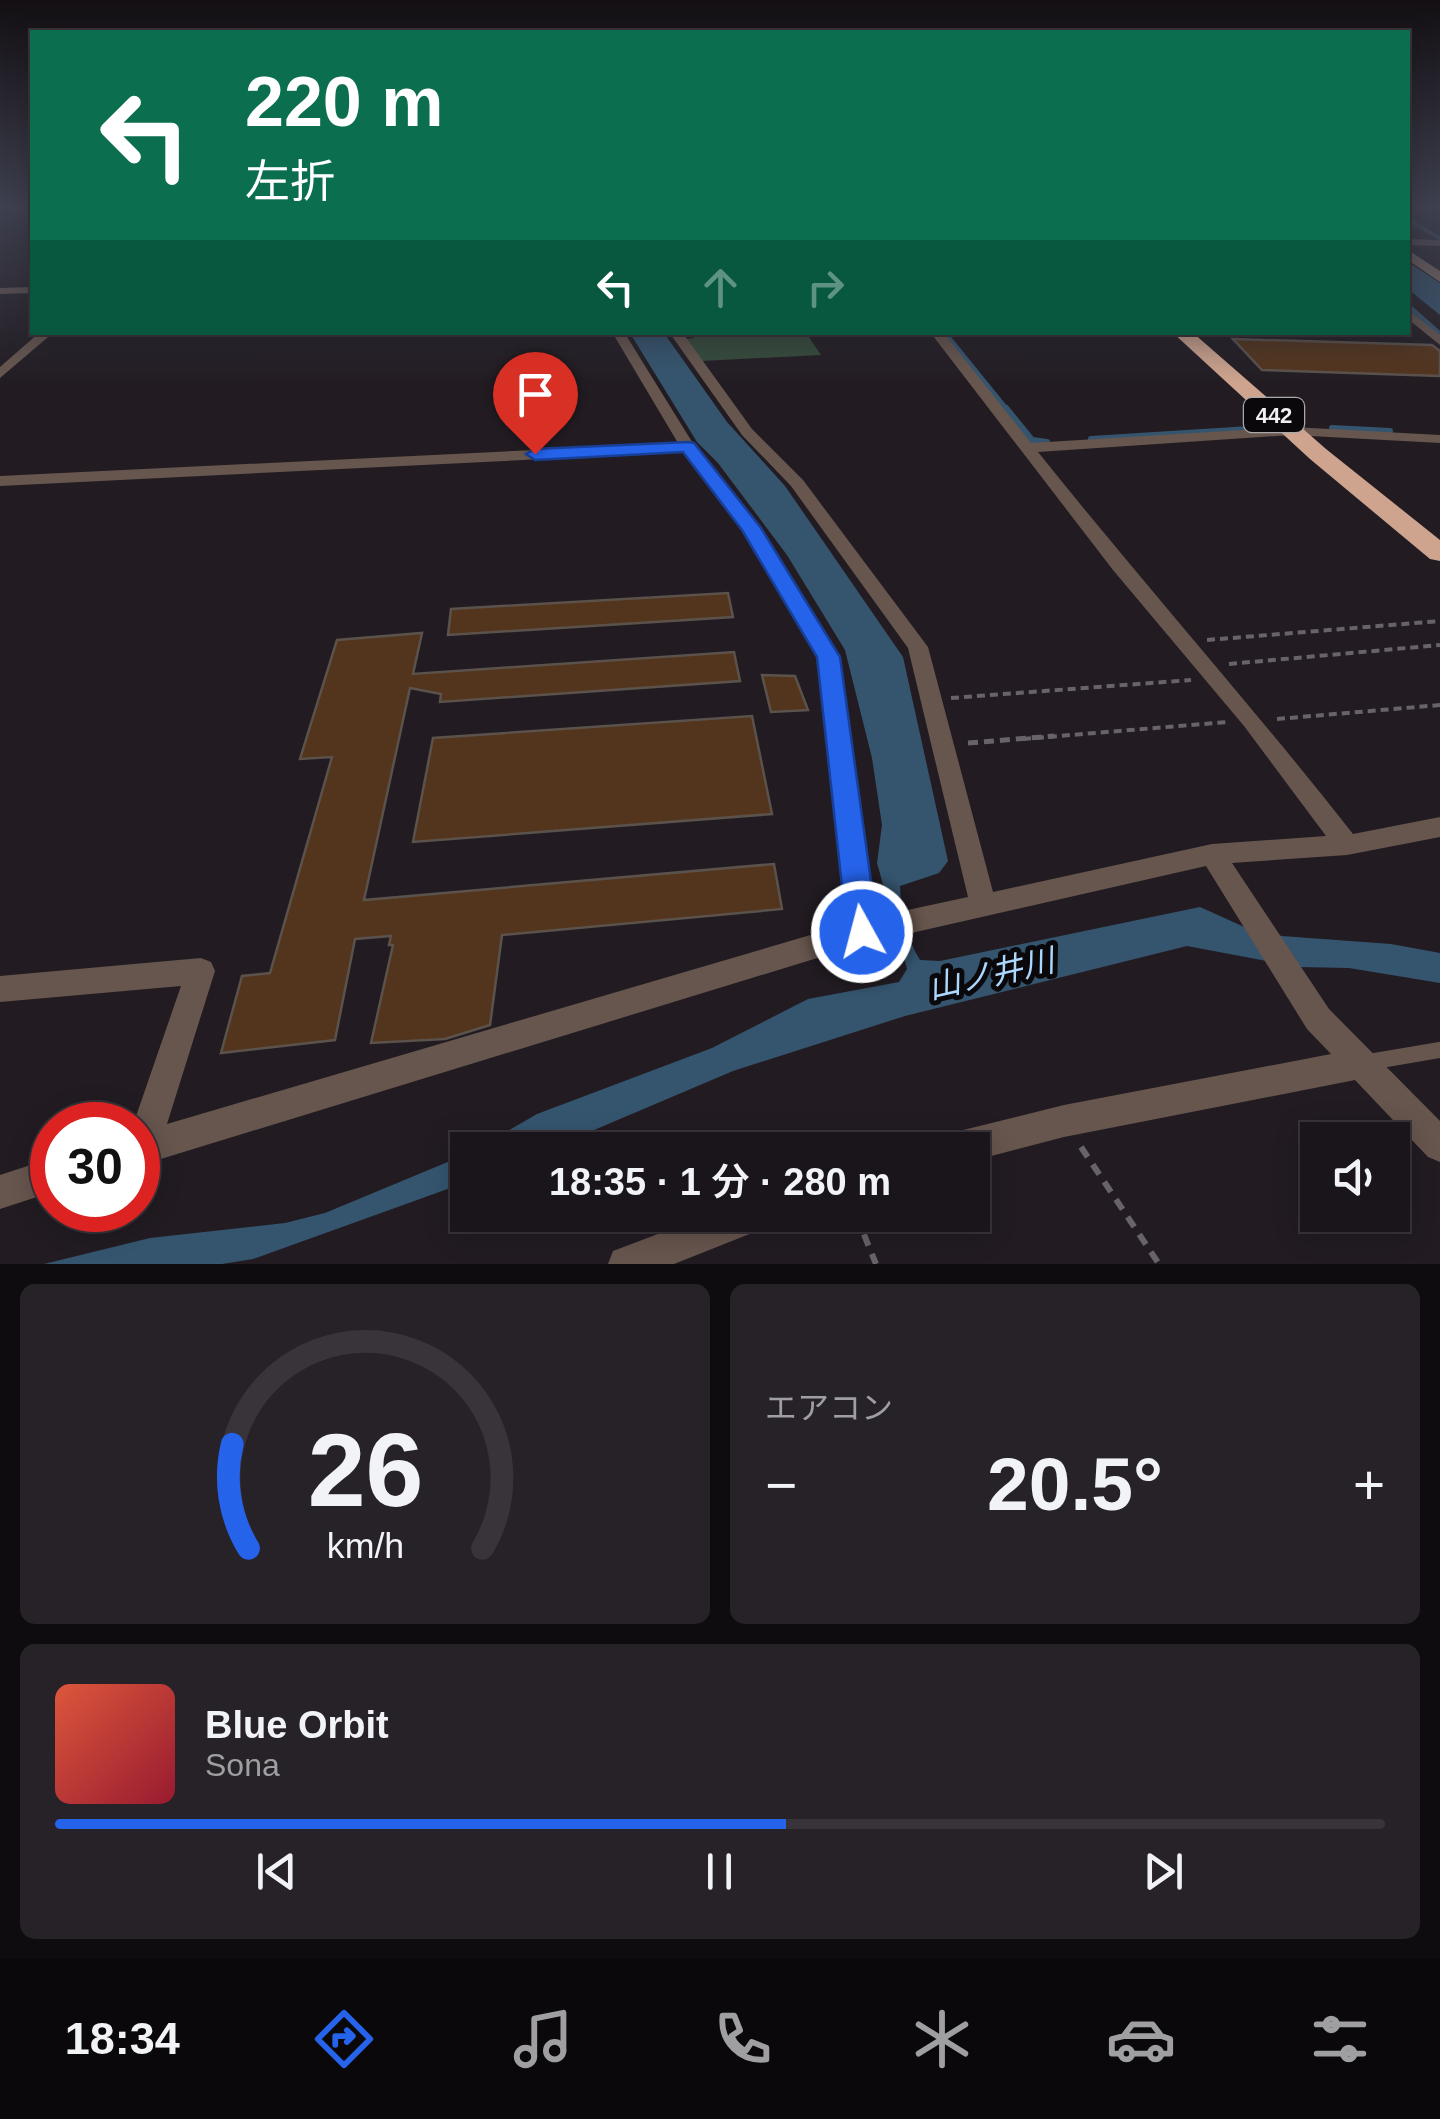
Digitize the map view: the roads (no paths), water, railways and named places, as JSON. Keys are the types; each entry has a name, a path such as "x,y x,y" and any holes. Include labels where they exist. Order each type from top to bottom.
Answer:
{"highway":[{"name":"442","path":"1185,335 1301,431"},
{"name":"442","path":"1199,335 1440,553"}],"street":[{"path":"0,291 30,290"},
{"path":"1410,315 1440,341"},
{"path":"0,374 45,335"},
{"path":"620,335 688,447 751,528 828,657 862,932"},
{"path":"676,335 747,432 797,483 918,647 983,904"},
{"path":"938,335 1119,566 1188,642 1243,721 1347,845"},
{"path":"1029,448 1301,431 1440,439"},
{"path":"0,481 688,447"},
{"path":"160,1142 862,932 1212,854 1347,845 1440,827"},
{"path":"1212,854 1318,1020 1440,1145"},
{"path":"0,990 202,971 156,1102"},
{"path":"990,1140 1064,1121 1358,1064"},
{"path":"0,1192 30,1182"},
{"path":"626,1264 710,1232"}],"lane":[{"path":"1358,1064 1440,1050"}],"water":[{"path":"1410,265 1440,283 1440,315 1410,291"},
{"name":"山ノ井川","path":"631,335 665,335 727,422 785,486 903,657 948,861 939,873 900,886 906,924 920,960 940,961 1200,907 1253,931 1391,944 1440,953 1440,983 1349,968 1299,967 1187,946 905,1016 733,1071 589,1132 506,1132 537,1114 712,1048 808,999 899,982 907,969 877,863 882,825 872,758 845,650 787,555 718,463 697,442"},
{"path":"450,1161 450,1188 253,1259 222,1264 44,1264 150,1238 285,1223 325,1213"}],"waterway":[{"path":"1410,308 1440,334"},
{"path":"946,335 1008,411"},
{"path":"1006,408 1032,440 1047,442"},
{"path":"1091,439 1266,428"},
{"path":"1332,428 1390,431"}]}
